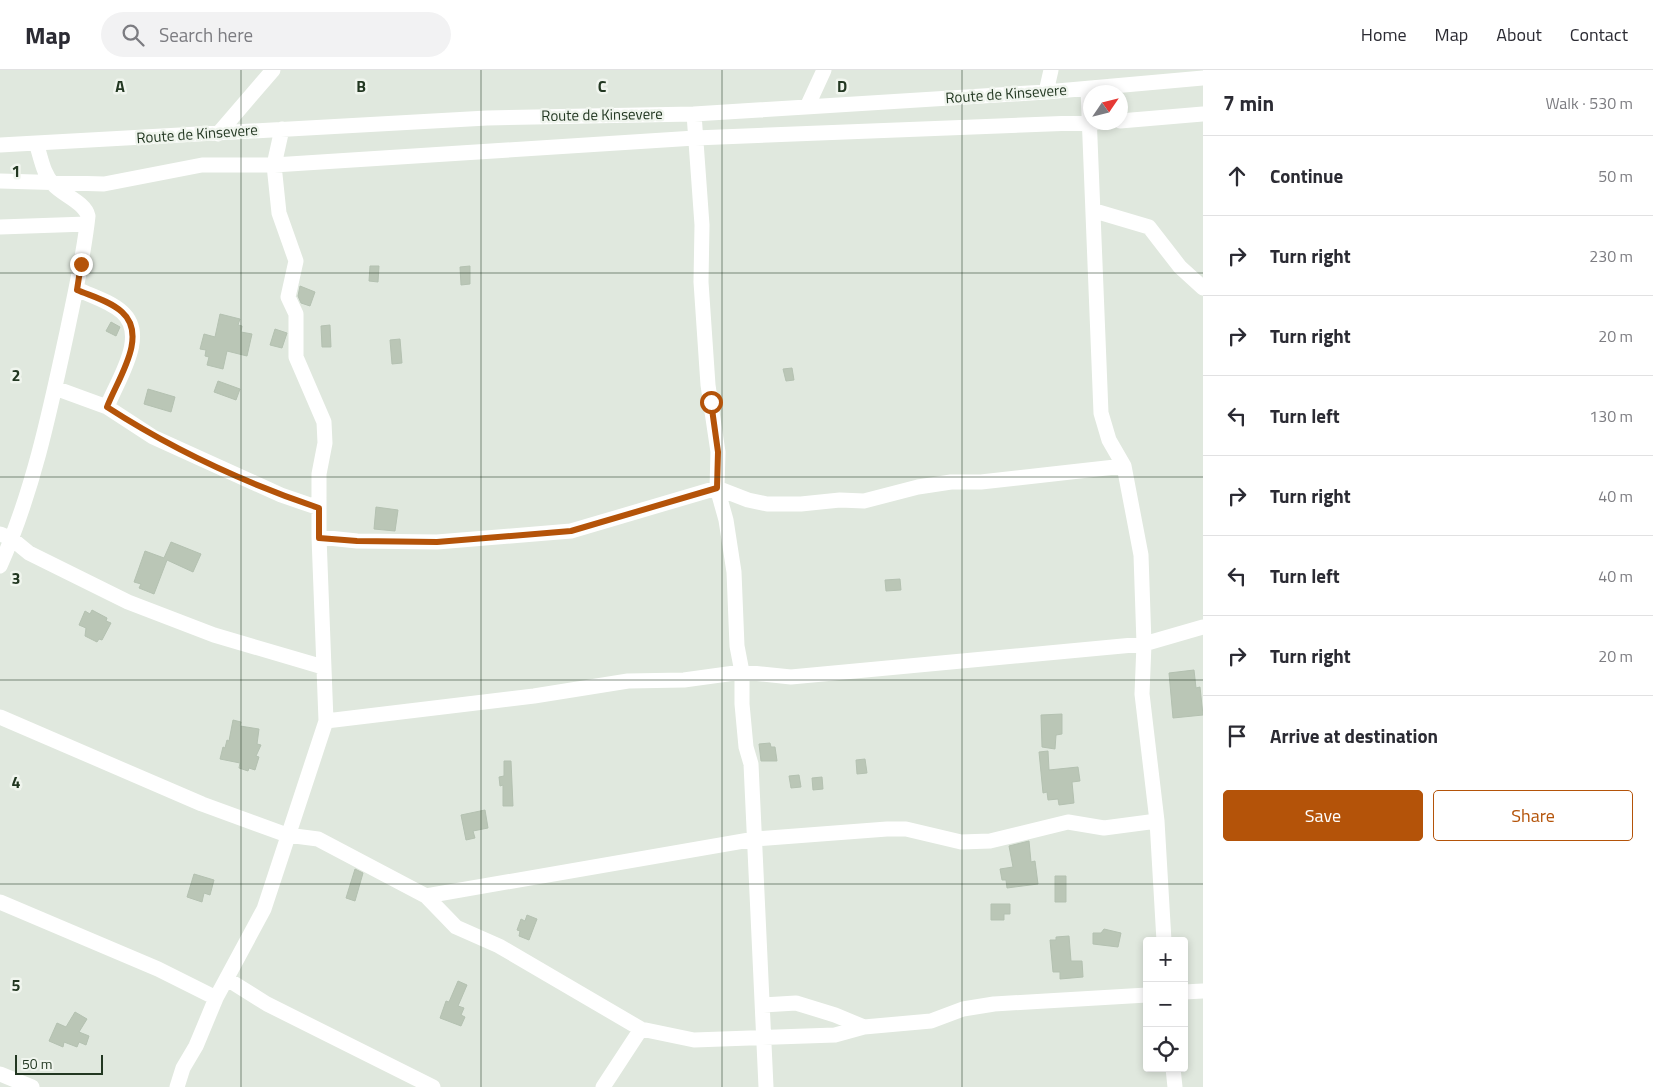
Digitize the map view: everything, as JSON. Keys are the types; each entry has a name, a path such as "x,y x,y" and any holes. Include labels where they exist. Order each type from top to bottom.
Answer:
{"street":[{"path":"218,134 273,70"},
{"path":"807,107 824,70"},
{"path":"1046,92 1051,70"},
{"name":"Route de Kinsevere","path":"1128,85 1203,78"},
{"name":"Route de Kinsevere","path":"0,145 487,118 694,114 1083,89"},
{"path":"694,114 701,207 701,282 708,386 718,452 717,488 726,520 734,572 737,646 742,672 742,704 751,764 766,1087"},
{"path":"1128,120 1203,114"},
{"path":"0,181 52,184 111,184 202,165 274,165 695,138 1083,123"},
{"path":"178,1087 183,1068 196,1046 216,998 247,936 264,909 326,721 319,538 319,474 324,444 324,422 296,357 296,314 288,297 296,261 279,213 274,165 282,129"},
{"path":"1096,130 1095,211 1101,413 1109,440 1124,466 1141,555 1144,644 1142,694 1157,822 1164,937"},
{"path":"0,566 6,537 26,501 55,388 77,290 87,224 87,212 52,184 46,175 36,143"},
{"path":"1095,211 1149,226 1180,267 1203,288"},
{"path":"0,227 87,224"},
{"path":"77,290 122,312 129,321 134,336 132,348 107,407"},
{"path":"55,388 107,407 153,437 281,495 319,508"},
{"path":"319,538 357,541 437,542 571,531 717,488 748,500 767,504 801,504 840,500 864,501 942,483 981,482 1124,466"},
{"path":"6,537 29,553 128,602 214,635 324,667"},
{"path":"326,721 534,696 628,681 684,680 742,672 791,676 1144,644 1203,626"},
{"path":"0,717 202,804 287,835 318,839 426,896 456,927 498,946 641,1029 694,1040 835,1034 864,1027 931,1021 963,1009 994,1004 1143,995"},
{"path":"426,896 755,839 887,829 906,830 961,842 990,841 1068,822 1104,828 1157,822"},
{"path":"0,902 158,969 216,998"},
{"path":"227,979 267,1004 433,1087"},
{"path":"1188,992 1203,990"},
{"path":"763,1005 796,1003 835,1015 864,1027"},
{"path":"604,1087 641,1029"},
{"path":"1173,1072 1175,1087"},
{"path":"0,1074 32,1087"}],"building":[{"path":"370,266 379,266 378,282 369,281"},
{"path":"470,266 470,284 461,285 460,267"},
{"path":"300,286 315,292 310,306 301,303 298,296"},
{"path":"220,314 240,319 238,325 242,326 241,332 252,334 247,356 227,351 223,369 207,365 209,357 205,356 206,350 200,349 204,334 215,337"},
{"path":"111,322 120,327 116,336 106,331"},
{"path":"330,325 331,347 322,347 321,326"},
{"path":"275,329 287,333 282,348 270,345"},
{"path":"400,339 402,363 392,364 390,340"},
{"path":"792,368 794,380 786,381 783,369"},
{"path":"218,381 240,389 236,400 214,392"},
{"path":"148,389 175,397 171,412 144,404"},
{"path":"376,507 398,510 395,531 374,529"},
{"path":"171,542 201,554 193,572 167,560 154,594 139,588 141,584 134,582 145,551 164,558"},
{"path":"900,579 901,590 886,591 885,580"},
{"path":"92,610 107,618 106,621 111,623 102,640 99,639 97,642 85,636 86,628 79,625 85,611 90,614"},
{"path":"1194,670 1196,688 1200,687 1203,715 1173,718 1169,673"},
{"path":"1062,714 1062,734 1056,735 1055,749 1042,747 1041,715"},
{"path":"233,720 241,722 240,726 259,729 257,744 261,745 256,756 259,757 255,770 249,768 248,771 239,768 240,763 220,759 223,747 225,748 227,740 229,741"},
{"path":"770,743 771,747 775,747 777,761 761,761 759,744"},
{"path":"1048,751 1049,770 1078,767 1080,781 1072,782 1074,803 1059,805 1058,799 1048,800 1047,792 1043,793 1039,752"},
{"path":"865,759 867,773 857,774 856,760"},
{"path":"504,761 511,761 513,806 503,806 503,785 500,786 499,777 504,776"},
{"path":"799,775 801,787 791,788 789,776"},
{"path":"822,777 823,789 813,790 812,778"},
{"path":"485,810 488,828 473,831 475,838 466,840 461,815"},
{"path":"1029,841 1031,862 1035,861 1038,884 1007,888 1006,880 1002,880 1000,869 1013,867 1009,846"},
{"path":"355,869 363,873 355,901 346,898"},
{"path":"194,874 214,880 210,895 204,893 202,902 187,897"},
{"path":"1055,876 1066,876 1066,902 1055,902"},
{"path":"991,904 1010,904 1010,914 1004,914 1004,920 991,920"},
{"path":"527,915 537,919 529,940 519,936 520,931 517,930 521,919 525,921"},
{"path":"1104,929 1121,933 1118,947 1093,944 1093,933 1101,933"},
{"path":"1069,936 1071,961 1082,961 1083,977 1060,979 1060,972 1053,972 1050,940 1056,940 1056,937"},
{"path":"458,981 467,985 458,1006 464,1008 461,1015 465,1017 461,1026 440,1018 446,1001 449,1002"},
{"path":"75,1012 87,1019 79,1032 89,1036 86,1045 79,1042 77,1047 64,1042 63,1047 49,1041 57,1023 66,1027"}],"route":[{"path":"81,264 77,290 110,304 122,312 129,321 134,336 132,348 107,407 153,437 281,495 319,508 319,538 357,541 437,542 571,531 717,488 718,452 711,402"}]}
